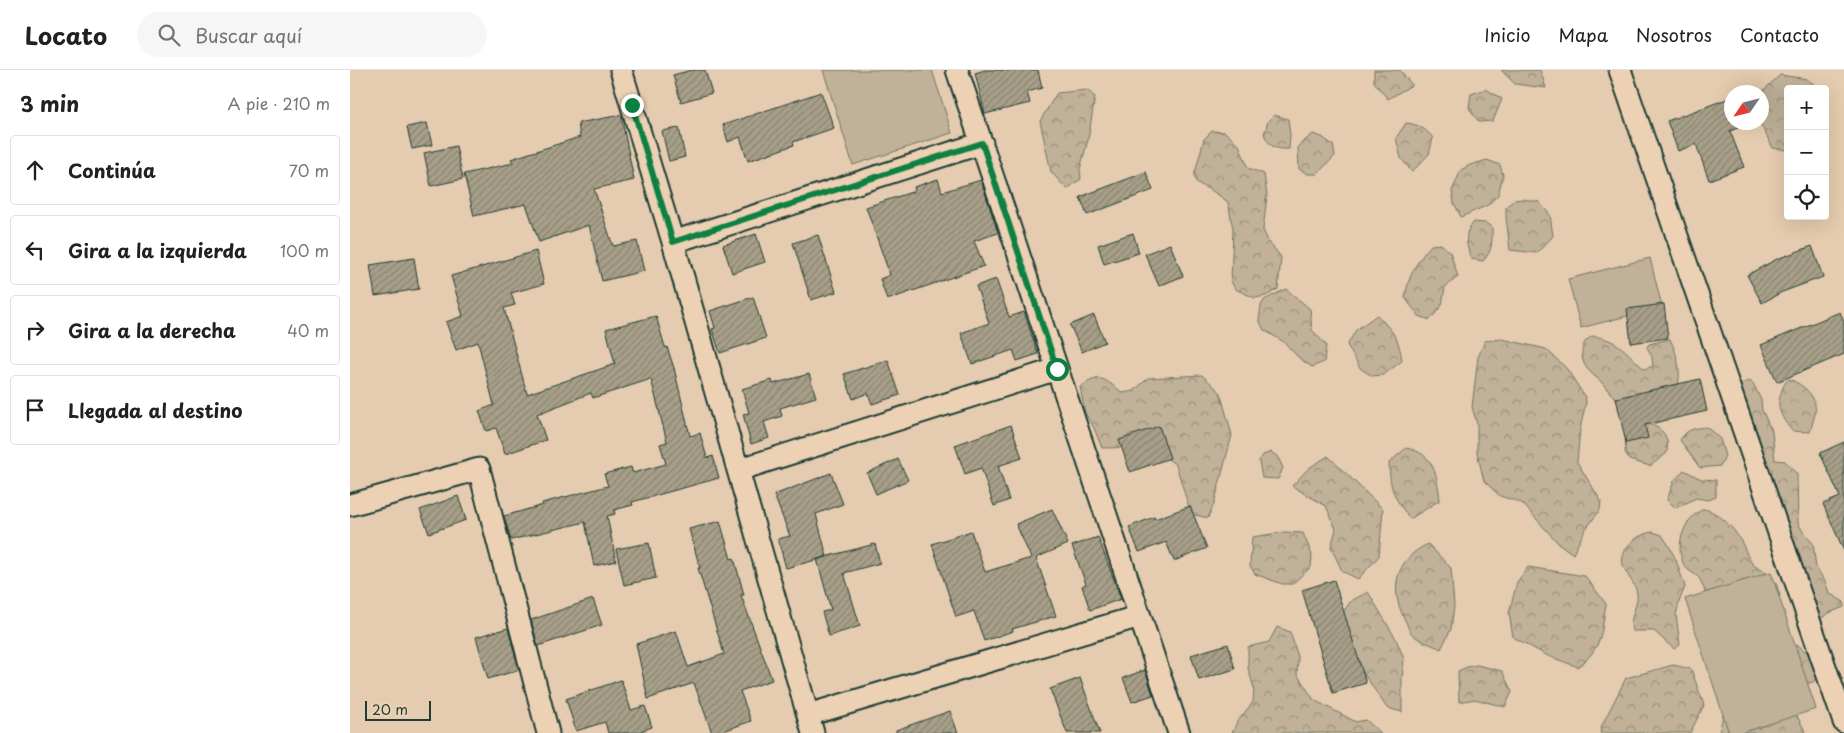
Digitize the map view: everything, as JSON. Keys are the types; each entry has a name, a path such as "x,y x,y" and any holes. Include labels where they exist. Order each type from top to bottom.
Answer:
{"street":[{"path":"621,70 673,242 810,724 1140,616"},
{"path":"957,70 1180,733"},
{"path":"1620,70 1844,722"},
{"path":"673,242 982,143"},
{"path":"738,470 1057,369"},
{"path":"350,505 478,469 548,733"},
{"path":"1838,733 1844,731"}],"green space":[{"path":"823,70 932,70 952,133 853,165"},
{"path":"1374,70 1400,70 1412,85 1388,99 1374,82"},
{"path":"1501,70 1540,70 1546,88 1515,84"},
{"path":"1780,75 1807,79 1815,85 1784,85 1784,149 1773,148 1764,130 1769,130 1769,85"},
{"path":"1486,89 1502,99 1493,121 1479,122 1469,108 1471,94"},
{"path":"1087,90 1095,97 1088,140 1080,169 1081,179 1067,189 1051,172 1040,121 1057,93"},
{"path":"1274,115 1288,119 1289,149 1280,149 1273,146 1268,142 1264,134 1268,121"},
{"path":"1406,123 1414,124 1428,132 1433,138 1429,154 1412,172 1401,158 1396,138"},
{"path":"1212,131 1225,132 1239,145 1248,168 1264,174 1267,196 1263,230 1270,245 1281,257 1278,289 1266,296 1255,298 1235,289 1231,281 1233,229 1228,202 1197,183 1194,176 1204,139"},
{"path":"1313,134 1322,137 1333,145 1335,156 1317,174 1308,174 1299,169 1298,146"},
{"path":"1487,160 1500,165 1503,175 1498,195 1488,205 1461,217 1454,203 1452,191 1461,170"},
{"path":"1523,199 1539,202 1550,215 1553,236 1537,253 1510,250 1506,207 1514,200"},
{"path":"1474,222 1485,223 1492,227 1490,250 1483,261 1471,259 1468,249 1467,235 1470,226"},
{"path":"1441,244 1450,252 1458,277 1445,287 1442,305 1430,320 1419,316 1405,298 1406,290 1421,257 1431,245"},
{"path":"1650,258 1662,307 1581,328 1568,279"},
{"path":"1286,289 1310,309 1312,330 1326,345 1324,362 1312,367 1299,358 1284,342 1264,330 1259,320 1264,300"},
{"path":"1377,315 1397,340 1402,361 1383,375 1372,376 1360,368 1347,345 1356,330"},
{"path":"1593,336 1616,344 1644,369 1653,366 1652,357 1647,347 1649,344 1670,339 1678,364 1677,391 1627,401 1616,398 1584,364 1583,345"},
{"path":"1502,339 1546,349 1567,369 1585,397 1586,402 1580,429 1577,462 1601,501 1600,510 1585,530 1573,554 1558,543 1522,503 1500,496 1484,481 1477,452 1477,424 1472,407 1478,357 1485,341"},
{"path":"1202,375 1220,392 1232,435 1214,504 1208,518 1191,514 1176,465 1152,447 1102,448 1094,428 1085,413 1080,387 1087,382 1102,379 1123,393 1134,391 1148,378"},
{"path":"1789,379 1804,387 1814,401 1814,420 1810,432 1792,431 1779,409 1779,399 1784,385"},
{"path":"1748,381 1753,383 1761,400 1762,410 1772,432 1775,460 1785,461 1797,474 1798,523 1805,535 1813,543 1816,568 1825,581 1829,593 1844,602 1844,607 1829,613 1811,625 1744,447 1732,427 1727,413 1726,405 1729,390"},
{"path":"1640,421 1657,428 1665,434 1667,439 1667,453 1650,466 1629,460 1625,452 1626,436"},
{"path":"1707,427 1720,439 1725,456 1720,466 1700,468 1680,440 1685,433 1691,430"},
{"path":"1406,448 1416,451 1429,460 1436,474 1440,500 1410,519 1394,493 1389,463"},
{"path":"1271,452 1278,457 1283,468 1278,479 1262,478 1259,461 1263,455"},
{"path":"1328,456 1383,509 1379,556 1358,579 1342,571 1331,547 1336,529 1326,506 1292,486 1309,468"},
{"path":"1684,470 1701,479 1716,480 1716,497 1708,500 1696,498 1676,508 1667,500 1674,481"},
{"path":"1704,509 1715,513 1730,526 1741,541 1751,562 1772,577 1780,596 1759,605 1710,608 1701,581 1685,567 1680,549 1686,525 1691,518"},
{"path":"1285,532 1303,533 1312,555 1311,567 1292,584 1282,584 1255,574 1250,566 1252,537"},
{"path":"1653,532 1662,535 1669,546 1685,587 1676,615 1680,645 1674,649 1654,631 1632,631 1631,626 1637,593 1624,569 1624,553 1636,538"},
{"path":"1428,544 1451,568 1454,606 1451,629 1441,649 1412,634 1399,607 1397,596 1398,575 1402,566 1417,550"},
{"path":"1528,567 1585,576 1606,604 1602,631 1597,646 1578,667 1546,655 1513,637 1509,613 1517,582"},
{"path":"1771,572 1816,709 1741,733 1729,733 1685,599"},
{"path":"1368,592 1396,639 1404,659 1402,712 1387,708 1362,671 1336,622 1351,601"},
{"path":"1277,627 1290,632 1298,657 1297,674 1314,700 1356,722 1366,720 1381,733 1232,733 1237,722 1253,702 1254,688 1248,668 1248,647 1269,642"},
{"path":"1798,645 1805,651 1816,654 1823,674 1813,682 1796,686 1783,649"},
{"path":"1477,665 1502,671 1512,692 1505,707 1475,699 1459,702 1458,671"},
{"path":"1673,665 1691,669 1704,705 1690,733 1600,733 1602,725 1626,678"},
{"path":"1725,707 1796,714 1806,733 1719,733"}],"building":[{"path":"692,70 705,70 712,93 681,102 673,75"},
{"path":"985,70 1038,70 1042,88 1027,92 1030,103 985,114 975,73"},
{"path":"821,92 834,128 793,142 794,145 748,161 740,137 728,142 723,125"},
{"path":"1724,100 1724,130 1733,130 1730,131 1744,167 1709,180 1696,144 1678,151 1667,121"},
{"path":"621,115 634,180 594,189 613,246 637,241 644,271 602,281 589,225 539,242 526,204 474,216 464,174 513,163 511,159 580,137 578,123"},
{"path":"427,123 432,145 412,149 407,127"},
{"path":"679,128 685,157 669,161 662,131"},
{"path":"456,146 463,179 431,186 424,153"},
{"path":"1146,172 1153,190 1087,215 1080,197"},
{"path":"938,179 942,192 981,180 998,233 974,241 984,266 887,300 880,279 890,275 866,207 915,191 914,187"},
{"path":"1133,233 1139,253 1104,264 1098,245"},
{"path":"756,234 765,262 732,273 723,245"},
{"path":"818,235 836,292 811,300 793,243"},
{"path":"1170,244 1183,276 1159,286 1145,254"},
{"path":"1812,246 1823,277 1782,292 1762,303 1747,275 1777,259"},
{"path":"536,251 544,284 511,293 515,305 504,308 527,394 615,364 606,329 656,316 665,347 667,347 674,368 690,436 700,433 707,458 713,456 719,478 632,502 633,505 614,510 615,514 607,516 616,561 594,566 585,522 511,540 504,516 543,505 542,503 608,486 604,474 631,467 633,473 666,464 660,444 667,442 651,379 593,398 591,393 537,414 546,440 505,454 496,428 486,431 479,411 494,405 478,342 456,350 446,322 463,316 451,276"},
{"path":"414,258 419,289 375,296 370,265"},
{"path":"996,279 1009,317 1024,312 1038,354 1017,361 1013,350 972,364 961,333 989,323 976,286"},
{"path":"753,297 766,338 720,353 712,329 715,328 710,311"},
{"path":"1664,304 1668,338 1631,343 1627,309"},
{"path":"1840,312 1844,322 1844,354 1777,382 1761,345"},
{"path":"1094,315 1105,342 1082,352 1070,325"},
{"path":"888,360 900,395 872,404 868,393 853,399 844,374"},
{"path":"809,374 816,397 780,408 782,416 764,422 769,438 751,444 743,414 749,413 742,389 772,380 773,384"},
{"path":"1700,379 1707,411 1645,425 1648,438 1626,443 1616,398"},
{"path":"1011,425 1022,458 998,466 1009,500 994,506 981,468 965,474 955,445"},
{"path":"1159,426 1170,458 1130,472 1119,440"},
{"path":"1844,442 1844,551 1823,504 1840,497 1820,453"},
{"path":"898,459 908,480 876,494 867,473"},
{"path":"831,473 843,504 816,514 827,557 786,568 778,539 790,536 774,495"},
{"path":"458,496 466,520 429,533 420,510"},
{"path":"1190,506 1207,548 1174,561 1166,542 1139,552 1129,527"},
{"path":"1052,509 1068,544 1036,558 1056,616 1012,629 1013,631 984,641 974,611 956,617 932,544 971,531 985,572 1031,558 1016,524"},
{"path":"720,521 731,559 734,558 744,595 741,595 772,680 740,691 751,721 718,733 712,733 694,683 648,699 636,644 676,631 688,667 724,654 698,568 700,568 689,529"},
{"path":"1098,537 1121,599 1090,610 1082,586 1086,584 1072,546"},
{"path":"649,543 656,578 624,585 616,549"},
{"path":"875,544 880,563 844,573 860,626 829,636 822,612 831,610 817,559"},
{"path":"1334,580 1366,683 1333,693 1302,590"},
{"path":"593,599 602,625 538,646 531,620"},
{"path":"508,628 519,670 488,679 476,637"},
{"path":"1228,644 1235,669 1199,680 1191,655"},
{"path":"1145,670 1153,695 1132,702 1123,678"},
{"path":"1080,678 1100,733 1067,733 1050,689"},
{"path":"621,680 631,710 645,706 652,727 635,733 608,733 605,722 576,731 566,699"},
{"path":"950,711 958,733 896,733 896,730"}],"route":[{"path":"632,105 673,242 982,143 1057,369"}]}
